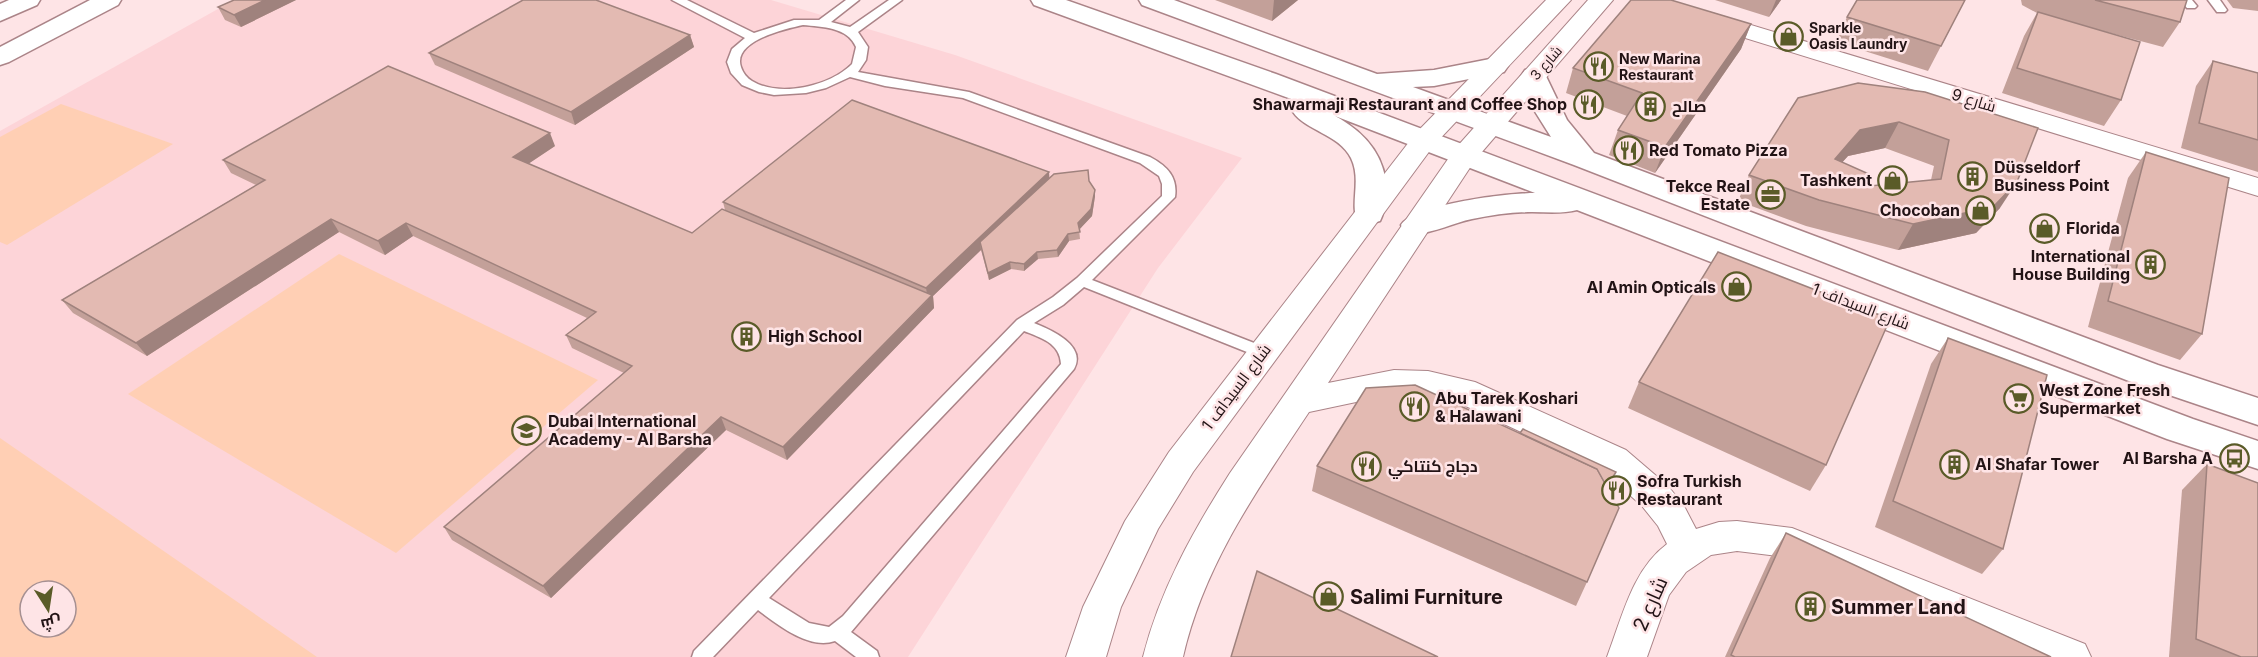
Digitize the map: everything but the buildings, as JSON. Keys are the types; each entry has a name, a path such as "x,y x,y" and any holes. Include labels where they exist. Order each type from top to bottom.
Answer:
{"street":[{"path":"0,14 28,0"},
{"path":"0,57 109,0"},
{"name":"شارع السيداف 1","path":"1044,0 1267,80 1438,126 1477,142 1600,206 2169,424 2258,455"},
{"name":"شارع السيداف 1","path":"1151,0 1365,79 1438,126"},
{"path":"1438,126 1556,1"},
{"name":"شارع 3","path":"1477,142 1583,20 1609,6"},
{"name":"شارع 9","path":"1690,14 2258,187"},
{"path":"1211,60 1262,64 1438,126 1472,131 1477,142 1497,150 1719,227 1736,231 1768,231"},
{"path":"1365,79 1434,78 1495,66"},
{"path":"1534,76 1543,105 1551,119 1584,159"},
{"path":"1267,80 1279,97 1332,124 1361,150 1369,165 1372,181 1369,214"},
{"name":"شارع السيداف 1","path":"1086,657 1102,607 1143,522 1181,462 1262,352 1438,126"},
{"path":"1162,657 1184,588 1211,533 1416,225 1477,142"},
{"name":"شارع السيداف 1","path":"1477,142 1584,159 2146,374 2258,412"},
{"path":"1416,225 1464,210 1506,203 1536,201 1600,206"},
{"path":"1298,402 1394,382 1428,383 1463,391 1614,460 1655,496 1671,516 1699,542 1744,535 1763,536 1792,543 2071,657"},
{"name":"شارع 2","path":"1627,657 1658,578 1671,561 1699,542"}],"lane":[{"path":"678,0 753,37"},
{"path":"822,23 853,0"},
{"path":"851,32 896,0"},
{"path":"822,23 851,32 860,40 863,51 859,63 849,73 834,82 814,89 772,91 755,87 741,79 735,69 734,58 741,47 753,37 785,25 822,23"},
{"path":"701,657 1022,324 1058,301 1082,281 1168,197 1170,186 1167,176 1158,166 1145,160 965,95 885,82 849,73"},
{"path":"1082,281 1262,352"},
{"path":"756,600 808,632 819,636 837,632 850,622 1069,365 1070,356 1067,348 1060,341 1022,324"},
{"path":"837,632 870,657"}],"shaded area":[{"name":"Dubai International Academy - Al Barsha","path":"234,0 771,0 955,55 1242,158 1158,268 908,657 0,657 0,131"},
{"path":"61,104 173,144 7,245 0,242 0,137"},
{"path":"339,254 598,380 396,553 128,394"},
{"path":"0,438 317,657 0,657"}],"place":[{"name":"Sparkle Oasis Laundry","path":"1788,36"},
{"name":"New Marina Restaurant","path":"1598,67"},
{"name":"Shawarmaji Restaurant and Coffee Shop","path":"1588,104"},
{"name":"صالح","path":"1651,106"},
{"name":"Red Tomato Pizza","path":"1628,150"},
{"name":"Düsseldorf Business Point","path":"1973,176"},
{"name":"Tashkent","path":"1893,180"},
{"name":"Tekce Real Estate","path":"1771,195"},
{"name":"Chocoban","path":"1981,210"},
{"name":"Florida","path":"2045,228"},
{"name":"International House Building","path":"2151,265"},
{"name":"Al Amin Opticals","path":"1737,287"},
{"name":"High School","path":"747,336"},
{"name":"West Zone Fresh Supermarket","path":"2018,399"},
{"name":"Abu Tarek Koshari & Halawani","path":"1414,407"},
{"name":"Dubai International Academy - Al Barsha","path":"527,430"},
{"name":"Al Barsha A","path":"2234,458"},
{"name":"Al Shafar Tower","path":"1954,464"},
{"name":"دجاج كنتاكي","path":"1367,466"},
{"name":"Sofra Turkish Restaurant","path":"1616,490"},
{"name":"Salimi Furniture","path":"1329,597"},
{"name":"Summer Land","path":"1810,607"}]}
